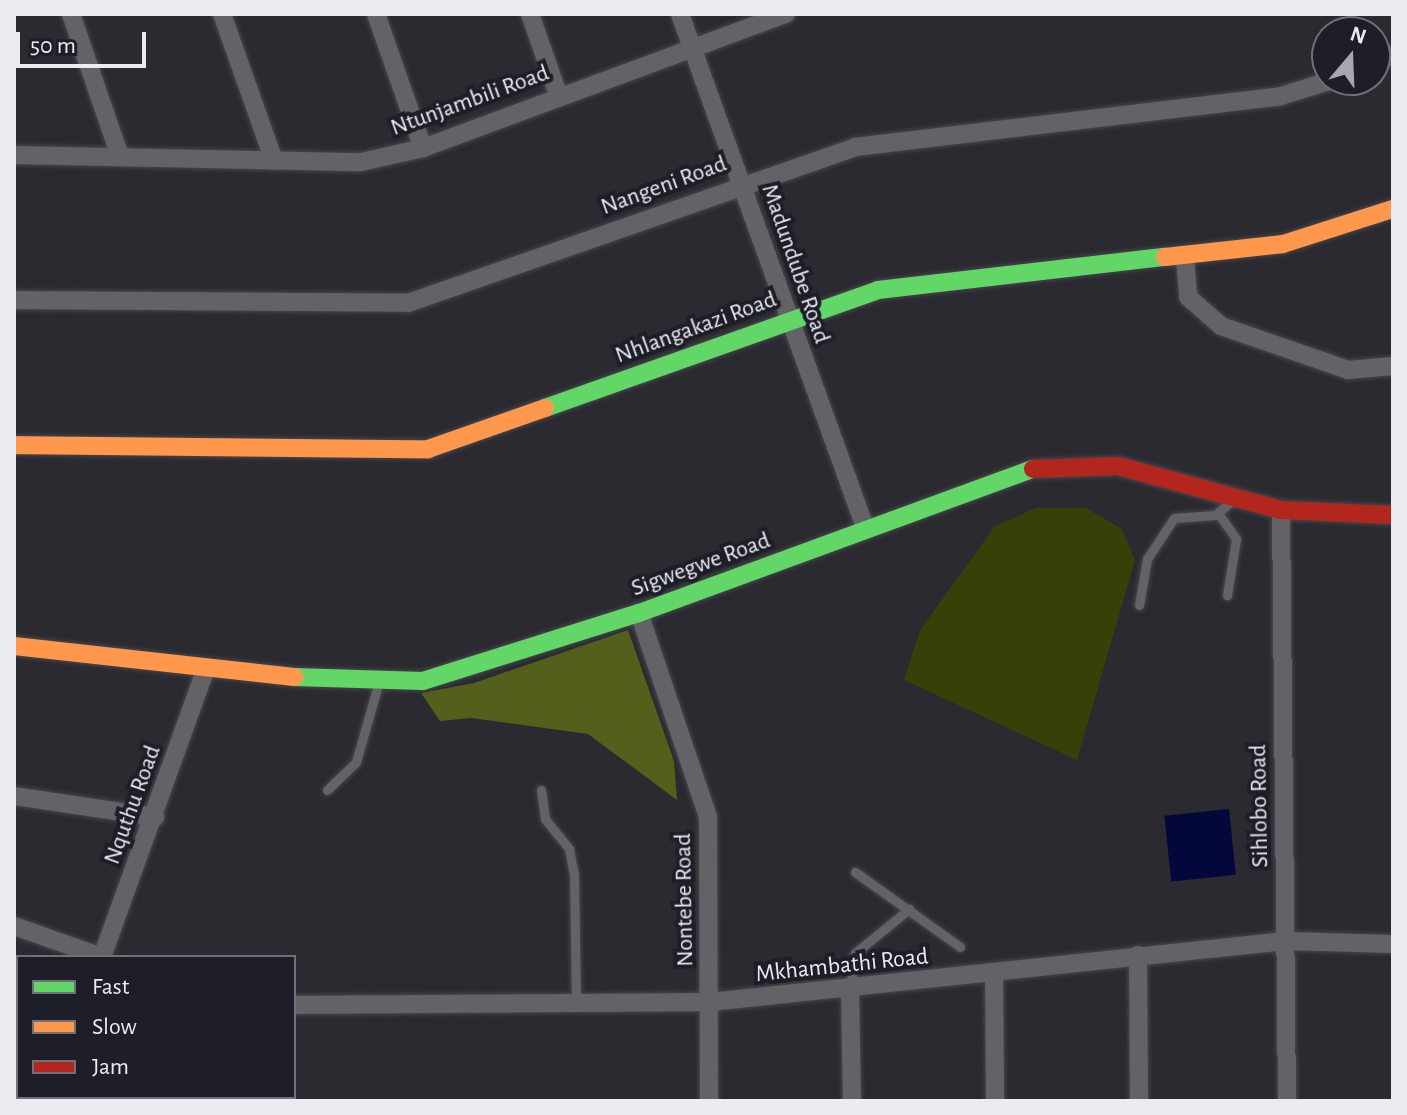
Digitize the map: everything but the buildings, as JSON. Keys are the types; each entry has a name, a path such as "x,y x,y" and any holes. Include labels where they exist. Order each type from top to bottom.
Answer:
{"street":[{"path":"71,14 120,156"},
{"path":"222,14 274,161"},
{"path":"376,14 423,148"},
{"path":"530,14 558,94"},
{"name":"Madundube Road","path":"680,14 788,321 866,530"},
{"name":"Ntunjambili Road","path":"14,155 361,162 423,148 690,44 786,14"},
{"name":"Nangeni Road","path":"14,300 393,305 741,183 888,140 1281,96 1311,87"},
{"name":"Nhlangakazi Road","path":"14,445 411,452 878,290 1185,259 1328,234 1393,209"},
{"path":"1185,259 1188,297 1221,326 1348,370 1393,366"},
{"name":"Sigwegwe Road","path":"14,646 378,685 470,669 639,613 866,530 1010,473 1066,464 1118,466 1281,510 1393,515"},
{"name":"Sihlobo Road","path":"1281,510 1287,1101"},
{"name":"Nontebe Road","path":"639,613 708,817 709,1101"},
{"name":"Nquthu Road","path":"103,955 155,817 206,668"},
{"path":"14,796 155,817"},
{"path":"14,926 96,955"},
{"name":"Mkhambathi Road","path":"296,1005 576,1000 710,1002 1286,941 1393,944"},
{"path":"1138,955 1139,1101"},
{"path":"994,974 995,1101"},
{"path":"850,989 852,1101"}],"lane":[{"path":"1139,605 1147,559 1174,518 1218,513 1236,498"},
{"path":"1218,513 1236,539 1227,595"},
{"path":"327,790 356,762 378,685"},
{"path":"541,790 545,819 569,849 574,874 576,1000"},
{"path":"855,872 960,947"},
{"path":"850,989 855,953 909,909"}],"green space":[{"path":"1036,508 1086,508 1122,529 1135,560 1077,760 904,680 920,630 995,526"},
{"path":"628,630 674,761 677,800 588,734 471,718 440,721 421,693 474,683"}],"shaded area":[{"path":"1229,809 1236,875 1171,881 1164,816"}],"traffic: fast":[{"path":"545,408 878,290 1165,257"},
{"path":"294,677 423,681 639,613 1033,469"}],"traffic: slow":[{"path":"1165,257 1283,244 1393,209"},
{"path":"14,445 428,449 545,408"},
{"path":"14,646 294,677"}],"traffic: jam":[{"path":"1033,469 1118,466 1281,510 1393,515"}]}
